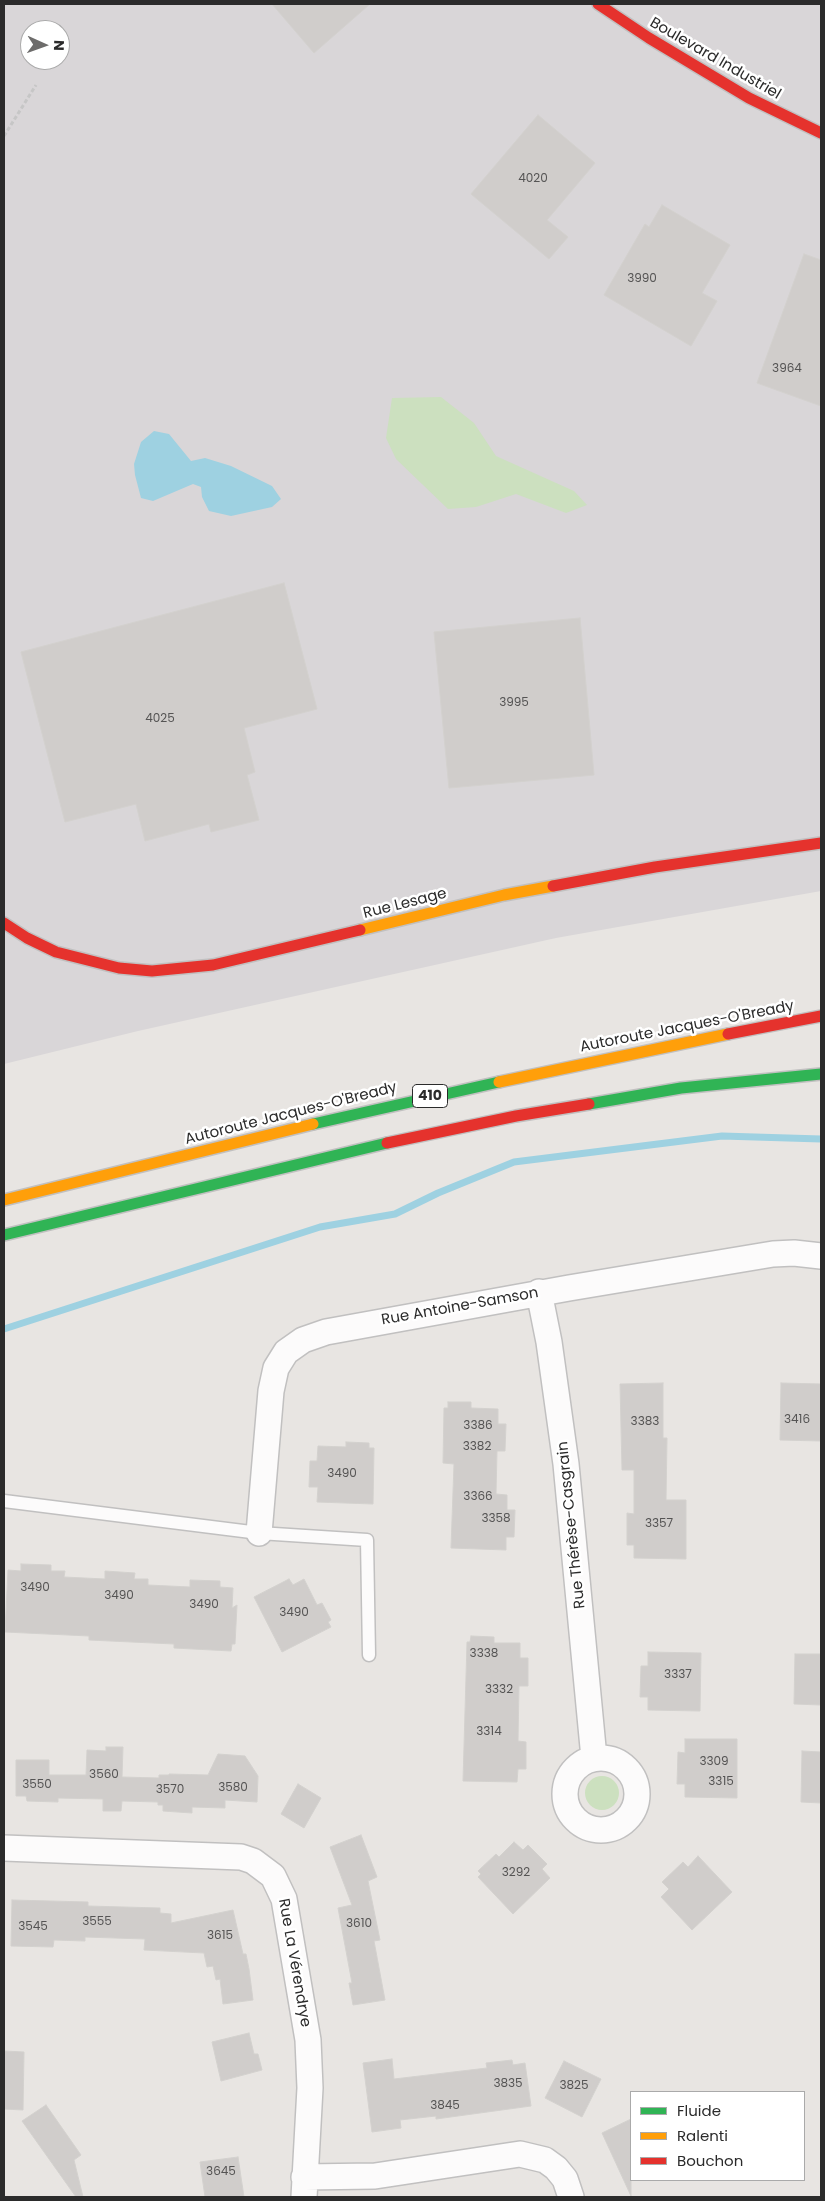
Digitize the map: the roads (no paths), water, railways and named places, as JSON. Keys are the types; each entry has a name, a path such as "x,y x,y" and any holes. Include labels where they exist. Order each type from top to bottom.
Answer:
{"main road":[{"name":"Boulevard Industriel","path":"598,4 649,38 749,98 821,133"},
{"name":"Rue Lesage","path":"4,923 27,938 56,952 89,962 119,968 144,970 183,969 213,965 504,895 655,867 821,843"},
{"name":"Autoroute Jacques-O'Bready","path":"4,1200 402,1102 637,1052 821,1016"},
{"name":"410","path":"4,1234 360,1148 525,1114 681,1088 821,1074"}],"street":[{"name":"Rue Antoine-Samson","path":"259,1533 271,1391 276,1368 286,1352 303,1340 326,1332 538,1292 773,1254 794,1252 821,1256"},
{"name":"Rue Thérèse-Casgrain","path":"538,1292 549,1342 566,1464 594,1758"},
{"name":"Rue La Vérendrye","path":"4,1848 241,1857 253,1861 273,1876 284,1899 308,2040 310,2088 304,2187 351,2177 400,2173 497,2156 520,2154 546,2160 556,2168 565,2179 571,2197"}],"lane":[{"path":"4,1501 259,1533 367,1540 369,1655"}],"water":[{"path":"154,431 169,434 191,461 205,458 231,466 272,486 281,499 272,507 231,516 209,511 202,497 201,487 193,484 153,501 141,498 134,464 141,442"}],"waterway":[{"path":"4,1329 320,1227 395,1214 438,1193 514,1162 722,1136 821,1139"}]}
